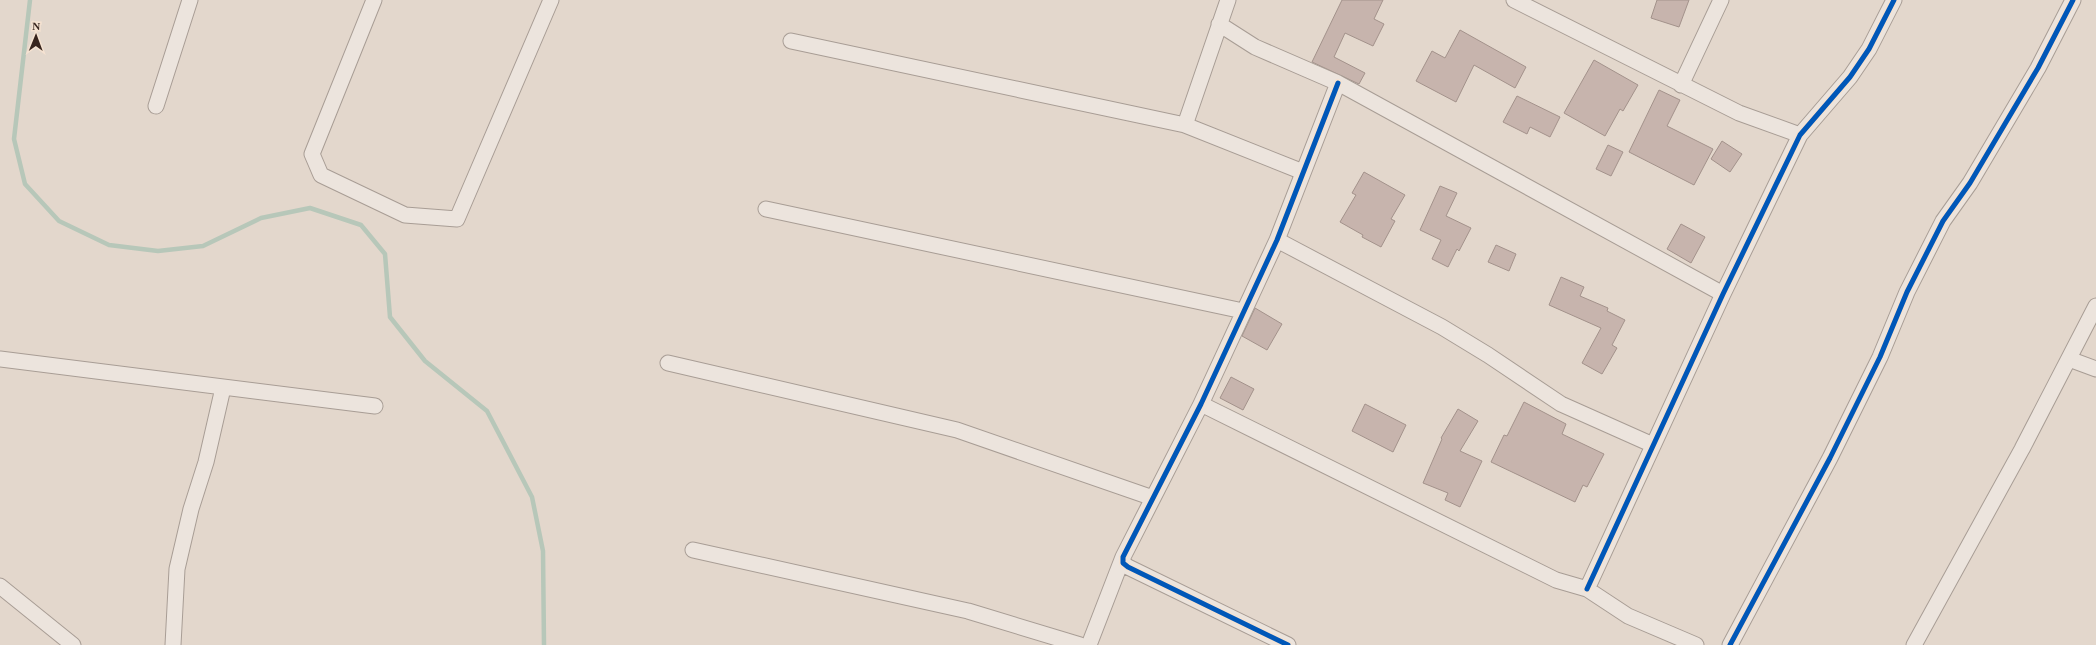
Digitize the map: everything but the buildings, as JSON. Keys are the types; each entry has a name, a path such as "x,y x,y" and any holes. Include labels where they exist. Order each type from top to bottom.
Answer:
{"street":[{"path":"156,106 190,0"},
{"path":"374,0 312,154 321,175 405,214 457,219 552,0"},
{"path":"1185,125 1228,0"},
{"path":"1514,0 1739,113 1800,135"},
{"path":"1681,85 1721,0"},
{"path":"1587,589 1723,294 1800,135 1850,76 1869,49 1894,0"},
{"path":"1730,645 1830,458 1880,357 1907,292 1944,221 1970,183 2038,68 2073,0"},
{"path":"1219,24 1255,47 1338,83 1723,294"},
{"path":"791,41 1185,125 1303,172"},
{"path":"1089,645 1123,557 1201,404 1277,240 1338,83"},
{"path":"766,209 1243,311"},
{"path":"1277,240 1442,327 1488,355 1561,404 1653,446"},
{"path":"1914,645 2022,449 2096,306"},
{"path":"2069,358 2096,369"},
{"path":"0,359 375,406"},
{"path":"668,363 957,430 1153,498"},
{"path":"174,645 178,569 191,509 206,462 223,388"},
{"path":"1201,404 1556,580 1587,589 1628,616 1696,645"},
{"path":"693,550 968,611 1080,645"},
{"path":"1123,557 1123,563 1128,567 1288,645"},
{"path":"0,586 73,645"}],"waterway":[{"path":"30,0 14,139 25,184 59,221 109,245 158,251 203,246 261,218 310,208 361,225 385,254 390,317 425,361 487,411 532,497 543,551 544,645"}],"cycle path":[{"path":"1587,589 1723,294 1800,135 1850,77 1869,49 1894,0"},
{"path":"1730,645 1830,458 1880,357 1907,292 1943,221 1970,183 2038,68 2073,0"},
{"path":"1288,645 1128,567 1123,563 1123,557 1201,404 1277,240 1338,83"}]}
